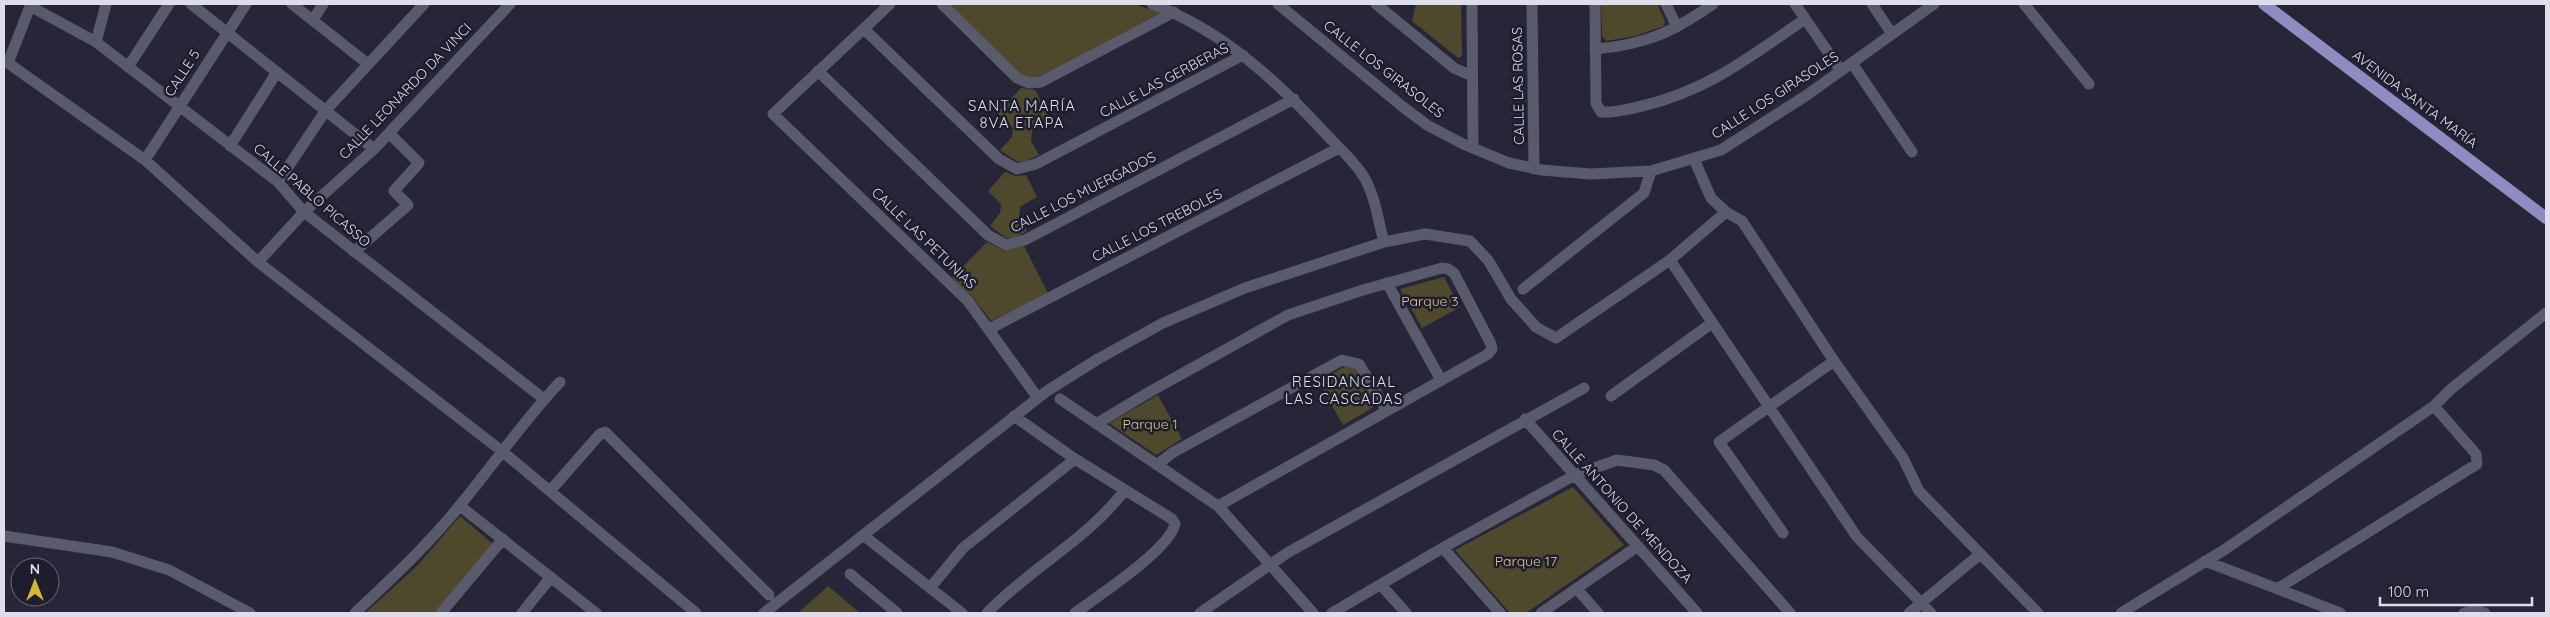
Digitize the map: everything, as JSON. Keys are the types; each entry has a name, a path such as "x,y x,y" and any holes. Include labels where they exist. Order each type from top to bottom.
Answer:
{"main road":[{"name":"AVENIDA SANTA MARÍA","path":"2264,4 2546,218"}],"street":[{"path":"96,42 106,4"},
{"path":"128,67 169,4"},
{"path":"191,4 374,149"},
{"name":"CALLE 5","path":"145,160 246,4"},
{"path":"292,4 368,64"},
{"path":"313,20 324,4"},
{"path":"278,182 326,110 424,4"},
{"path":"818,72 890,4"},
{"path":"942,4 1011,73 1029,83 1047,78 1174,12"},
{"path":"1152,4 1174,12 1208,29 1243,55 1294,99 1362,174 1370,192 1384,242"},
{"name":"CALLE LOS GIRASOLES","path":"1278,4 1427,125 1472,148 1509,163 1534,169 1590,174 1651,171 1721,150 1840,71 1934,4"},
{"path":"1376,4 1454,68 1472,76"},
{"path":"1472,4 1472,148"},
{"name":"CALLE LAS ROSAS","path":"1532,4 1534,169"},
{"path":"1594,4 1597,108 1601,112 1612,113 1670,100 1717,78 1805,19"},
{"path":"1666,4 1677,27"},
{"path":"1595,49 1624,47 1652,40 1677,27 1713,4"},
{"path":"1795,4 1840,71"},
{"path":"1872,4 1892,34"},
{"path":"2024,4 2088,84"},
{"path":"30,5 8,63 145,160 258,262 503,452 688,611"},
{"name":"CALLE PABLO PICASSO","path":"30,5 96,42 278,182 304,212 544,399"},
{"name":"CALLE LEONARDO DA VINCI","path":"258,262 304,212 374,149 503,6"},
{"name":"CALLE LAS GERBERAS","path":"864,29 1000,159 1017,169 1036,164 1243,55"},
{"path":"1852,62 1912,152"},
{"path":"230,146 277,72"},
{"name":"CALLE LOS MUERGADOS","path":"818,72 988,234 1006,245 1024,240 1294,99"},
{"name":"CALLE LAS PETUNIAS","path":"818,72 773,114 968,301 1038,398"},
{"path":"354,252 408,204 394,191 419,163 389,133"},
{"name":"CALLE LOS TREBOLES","path":"988,329 1339,148"},
{"path":"1694,159 1711,198 1726,212 1742,220 1834,361 1903,458 1919,492 2038,613"},
{"path":"1523,288 1644,193 1649,185 1651,171"},
{"path":"764,613 1038,398 1098,359 1163,323 1245,288 1384,242 1425,234 1470,241 1488,260 1511,299 1536,327 1556,338 1670,260 1726,212"},
{"path":"1670,260 1857,537 1931,613"},
{"path":"1096,424 1151,391 1288,315 1387,283 1442,268 1454,273 1492,349 1488,354 1218,506"},
{"path":"1387,283 1441,380"},
{"path":"2121,613 2205,561 2434,406 2451,389 2546,313"},
{"path":"1611,396 1712,323"},
{"path":"1157,464 1189,444 1342,360 1359,364 1387,411"},
{"path":"1783,533 1719,442 1834,361"},
{"path":"355,613 411,561 460,506 544,399 560,382"},
{"path":"1200,613 1270,564 1525,419 1584,388"},
{"path":"1060,399 1218,506 1313,613"},
{"path":"2278,589 2476,464 2476,454 2434,406"},
{"path":"1014,416 1124,491 1172,519 1175,524 1174,530 1149,558 1075,613"},
{"name":"CALLE ANTONIO DE MENDOZA","path":"1525,419 1697,613"},
{"path":"550,491 600,434 605,432 769,595"},
{"path":"930,588 963,548 1075,459"},
{"path":"1332,613 1443,548 1575,475 1610,461 1660,467 1790,613"},
{"path":"987,613 1007,592 1111,508 1124,491"},
{"path":"460,506 596,613"},
{"path":"862,535 962,613"},
{"path":"4,536 112,552 169,570 250,613"},
{"path":"441,613 503,539"},
{"path":"1541,613 1638,546"},
{"path":"1443,548 1500,613"},
{"path":"1909,613 1979,555"},
{"path":"2205,561 2340,613"},
{"path":"850,574 897,613"},
{"path":"522,613 551,578"},
{"path":"1381,584 1406,613"},
{"path":"1577,589 1598,613"},
{"path":"2464,613 2475,610 2485,613"}],"green space":[{"path":"949,4 1134,4 1160,13 1044,75 1031,79 1022,76"},
{"path":"1416,4 1461,4 1462,56 1458,58 1412,21"},
{"path":"1601,4 1657,4 1665,21 1664,26 1635,36 1606,41 1602,36"},
{"path":"1021,88 1035,90 1051,121 1032,131 1031,141 1039,155 1026,161 1018,162 1000,150 1012,137 1013,128 997,113"},
{"path":"1005,172 1016,176 1026,175 1037,197 1020,207 1019,217 1027,231 1015,238 1006,238 990,226 1000,213 1001,204 988,191"},
{"path":"987,242 1005,251 1024,246 1048,293 991,321 975,300 952,278"},
{"name":"Parque 3","path":"1444,277 1460,307 1422,328 1400,289"},
{"path":"1346,366 1356,368 1377,405 1343,425 1318,381"},
{"name":"Parque 1","path":"1158,395 1182,439 1156,455 1109,423"},
{"name":"Parque 17","path":"1573,487 1624,545 1526,613 1510,613 1455,550"},
{"path":"460,516 493,544 436,613 365,613 417,566"},
{"path":"828,586 860,613 798,613"}],"district":[{"name":"SANTA MARÍA 8VA ETAPA","path":"1022,114"},
{"name":"RESIDANCIAL LAS CASCADAS","path":"1344,390"}]}
